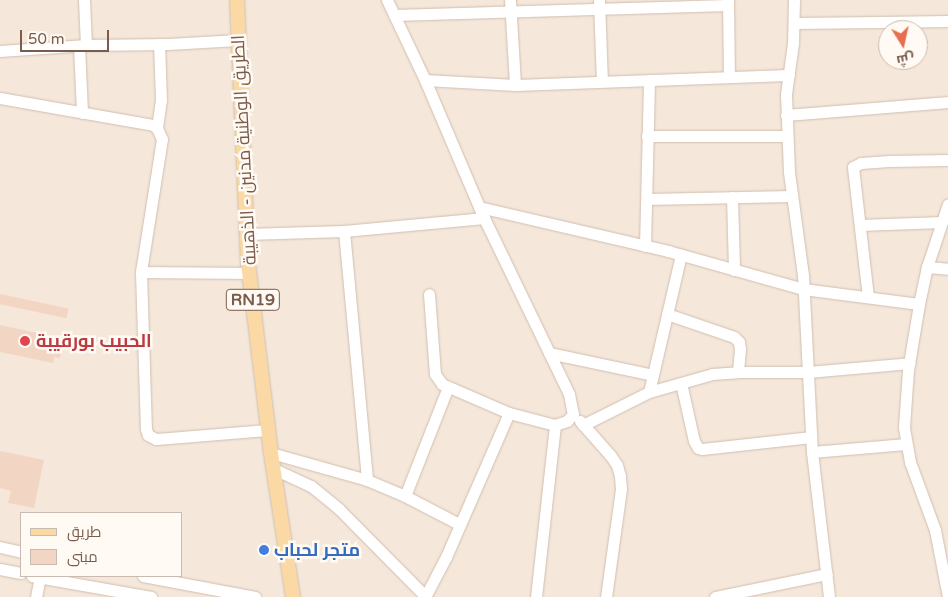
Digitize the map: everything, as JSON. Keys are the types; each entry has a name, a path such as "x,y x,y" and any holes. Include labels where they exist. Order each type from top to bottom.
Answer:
{"main road":[{"name":"الطريق الوطنية مدنين - الذهيبة","path":"237,0 246,234 268,430 293,597"}],"street":[{"path":"82,113 84,0"},
{"path":"386,0 425,80 482,212 569,394 573,414 617,465 621,489 606,597"},
{"path":"794,0 794,23 786,115 787,136 791,196 800,245 812,452 829,597"},
{"path":"394,15 511,6 728,3 729,77"},
{"path":"599,4 602,81"},
{"path":"511,6 515,85"},
{"path":"794,23 948,21"},
{"path":"0,51 238,40"},
{"path":"159,44 160,100 157,128 162,139 140,272 144,421 148,435 156,440 268,430"},
{"path":"425,80 515,85 789,74"},
{"path":"645,246 649,80"},
{"path":"0,98 157,128"},
{"path":"786,115 948,102"},
{"path":"647,136 787,136"},
{"path":"868,297 853,170 856,164 889,161 948,160"},
{"path":"647,198 791,196"},
{"path":"732,197 734,270"},
{"path":"948,204 927,267 919,304 910,363 904,427 906,444 935,530 948,593"},
{"path":"246,234 344,231 482,212 645,246 803,289 919,304"},
{"path":"860,225 942,222"},
{"path":"344,231 367,480"},
{"path":"650,392 681,255"},
{"path":"927,267 948,269"},
{"path":"140,272 250,273"},
{"path":"429,294 437,380 448,387 509,413 555,425 567,421 573,414"},
{"path":"667,314 734,337 739,342 740,349 738,372"},
{"path":"549,353 654,375"},
{"path":"583,425 650,392 712,374 808,372 910,363"},
{"path":"681,382 694,441 698,448 811,437"},
{"path":"405,496 448,387"},
{"path":"274,469 310,486 339,509 425,597 446,557 509,413"},
{"path":"536,597 555,425"},
{"path":"812,452 906,444"},
{"path":"271,453 367,480 405,496 459,524"},
{"path":"0,547 20,552"},
{"path":"0,569 20,573"},
{"path":"714,597 827,574"},
{"path":"36,597 36,577 151,597"},
{"path":"148,577 255,597"}],"shaded area":[{"path":"0,0 948,0 948,597 0,597"}],"building":[{"path":"0,294 68,309 66,318 0,304"},
{"name":"الحبيب بورقيبة","path":"0,325 52,336 50,346 62,348 60,358 54,357 53,363 0,352"},
{"path":"0,451 44,460 34,508 8,503 11,491 0,488"}],"place":[{"name":"الحبيب بورقيبة","path":"25,341"},
{"name":"متجر لحباب","path":"264,550"}]}
